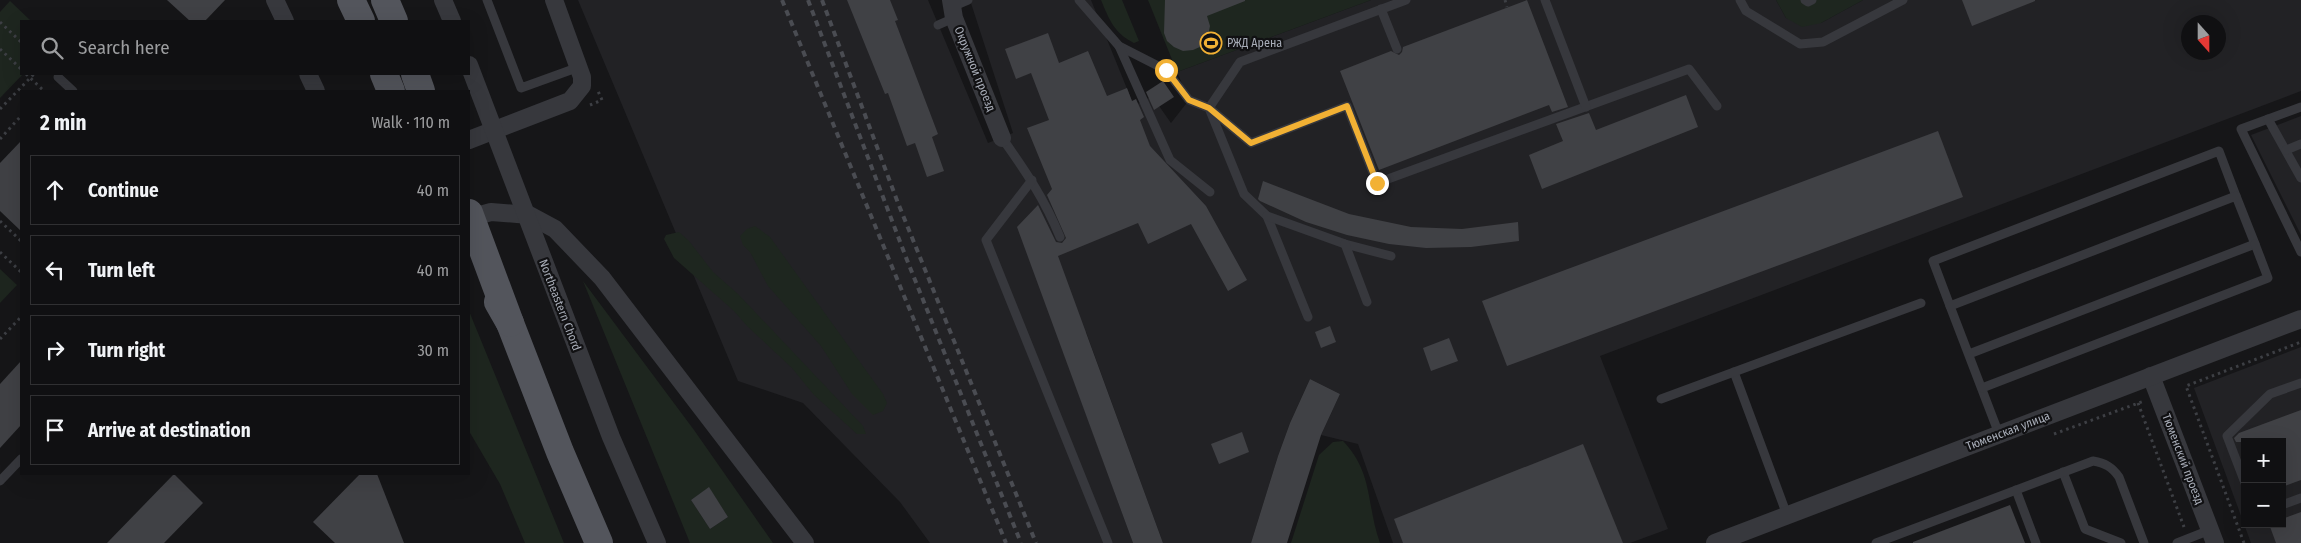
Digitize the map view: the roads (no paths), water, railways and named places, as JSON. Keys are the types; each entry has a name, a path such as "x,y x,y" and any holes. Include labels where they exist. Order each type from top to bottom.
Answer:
{"main road":[{"path":"351,0 361,20"},
{"path":"385,0 394,20"},
{"path":"384,75 391,90"},
{"path":"414,75 421,90"},
{"path":"470,216 560,452 599,543"},
{"path":"470,251 510,324"}],"street":[{"path":"275,0 285,20"},
{"path":"444,0 452,20"},
{"path":"470,140 570,101 582,86 579,67 554,0"},
{"name":"Окружной проезд","path":"953,10 1002,138"},
{"name":"Northeastern Chord","path":"470,68 608,428 657,543"},
{"path":"308,75 316,90"},
{"path":"470,218 491,212 529,215 556,229 602,278 805,543"},
{"name":"Тюменская улица","path":"1715,543 2301,319"},
{"name":"Тюменский проезд","path":"2151,376 2213,537"}],"lane":[{"path":"487,0 521,88 579,67"},
{"path":"1079,0 1119,46 1170,160 1210,192"},
{"path":"1209,108 1240,62 1406,0"},
{"path":"1546,0 1586,107"},
{"path":"1740,0 1746,11 1800,44 1823,42 1903,0"},
{"path":"1805,0 1808,2 1812,0"},
{"path":"1381,10 1397,49"},
{"path":"1119,46 1166,70 1189,100 1209,108 1251,143 1347,106 1377,183 1688,69 1717,106"},
{"path":"58,78 72,90"},
{"path":"2301,107 2241,129 2301,252"},
{"path":"1209,108 1244,194 1267,216 1345,244 1391,256"},
{"path":"2268,119 2301,178"},
{"path":"1002,138 1032,180 1048,207 1060,237"},
{"path":"2286,150 2301,144"},
{"path":"1982,388 2268,278 2219,151 1933,261 1950,306 1969,354 1982,388 2000,434"},
{"path":"1032,180 986,240 1108,543"},
{"path":"1950,306 2236,196"},
{"path":"1267,216 1308,317"},
{"path":"1345,244 1367,302"},
{"path":"1969,354 2255,244"},
{"path":"1661,399 1921,303"},
{"path":"1734,372 1787,515"},
{"path":"2241,473 2227,436 2270,394 2301,383"},
{"path":"0,481 20,460"},
{"path":"1876,543 2093,461 2105,463 2114,469 2120,477 2144,543"},
{"path":"2063,472 2085,529 2121,543"},
{"path":"2016,490 2036,543"},
{"path":"2286,504 2301,498"},
{"path":"2177,543 2188,539 2213,537"}],"railway":[{"path":"782,0 1006,543"},
{"path":"808,0 907,260 1021,543"},
{"path":"822,0 898,203 1036,543"}],"place":[{"name":"РЖД Арена","path":"1211,43"}]}
